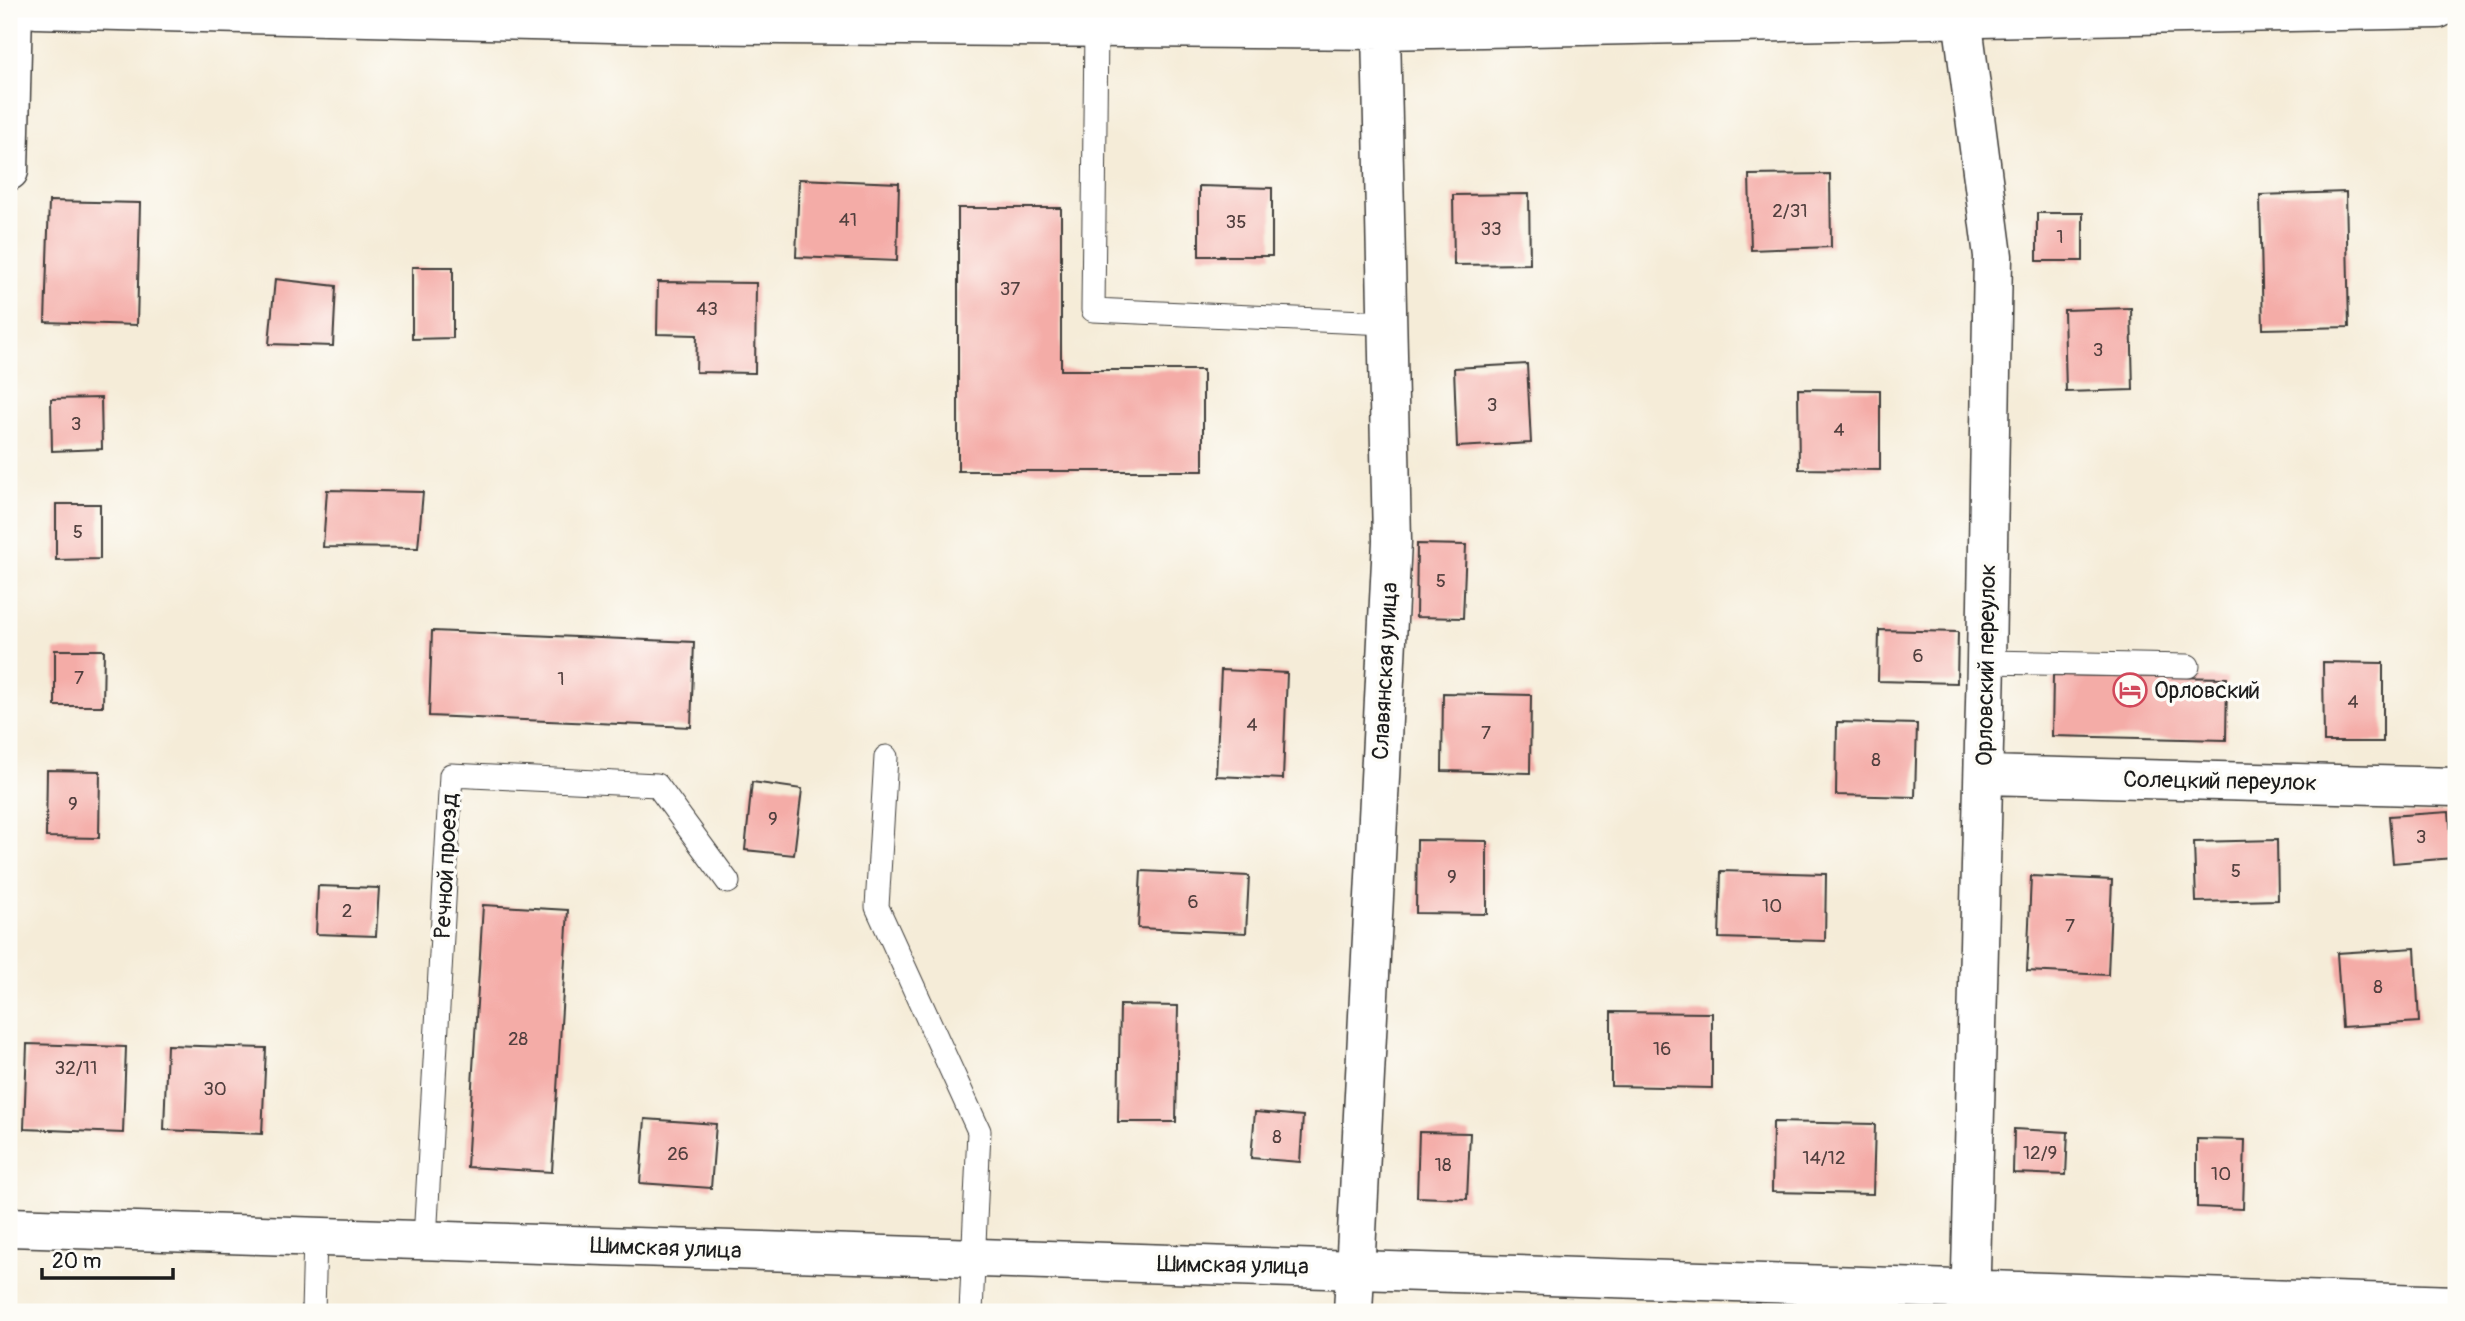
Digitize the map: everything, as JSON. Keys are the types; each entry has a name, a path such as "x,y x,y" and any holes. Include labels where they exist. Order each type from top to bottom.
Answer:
{"street":[{"path":"9,171 13,9"},
{"path":"36,9 652,16 1096,27 1381,19 2438,9"},
{"name":"Орловский переулок","path":"1962,14 1993,256 1984,775 1970,1300"},
{"name":"Славянская улица","path":"1353,1312 1392,541 1381,19"},
{"name":"Солецкий переулок","path":"1984,775 2456,787"},
{"name":"Шимская улица","path":"9,1227 1355,1268 1970,1300 2456,1305"}],"lane":[{"path":"1096,27 1093,310 1387,323"},
{"path":"1986,662 2188,666"},
{"path":"886,757 877,907 979,1131 971,1312"},
{"name":"Речной проезд","path":"425,1240 451,775 657,785 728,881"},
{"path":"313,1312 315,1237"}],"building":[{"path":"1830,174 1831,247 1751,250 1749,175"},
{"path":"799,179 899,183 897,261 796,257"},
{"path":"1199,186 1272,188 1272,256 1199,256"},
{"path":"2346,192 2349,327 2263,329 2260,195"},
{"path":"1529,194 1530,264 1454,265 1453,195"},
{"path":"49,201 140,203 137,325 45,322"},
{"path":"958,208 1061,208 1061,370 1203,370 1203,471 958,471"},
{"path":"2037,213 2083,213 2083,261 2037,261"},
{"path":"412,267 453,267 453,338 412,339"},
{"path":"275,279 336,286 333,346 269,344"},
{"path":"658,282 756,283 755,373 696,372 697,335 657,334"},
{"path":"2131,308 2133,390 2066,392 2064,310"},
{"path":"1527,364 1531,443 1457,447 1454,368"},
{"path":"1798,389 1880,390 1880,470 1799,469"},
{"path":"101,398 102,449 52,451 51,399"},
{"path":"327,490 423,492 418,548 323,547"},
{"path":"56,504 100,504 100,559 56,560"},
{"path":"1417,544 1466,545 1463,618 1416,617"},
{"path":"1879,630 1958,632 1957,683 1878,681"},
{"path":"432,631 694,642 691,727 429,716"},
{"path":"55,650 104,650 103,706 55,706"},
{"path":"2323,662 2383,663 2383,742 2324,742"},
{"path":"1221,670 1287,673 1283,779 1216,776"},
{"path":"2053,675 2227,678 2226,740 2052,736"},
{"path":"1443,693 1531,695 1530,773 1442,771"},
{"path":"1837,722 1917,724 1915,797 1836,795"},
{"path":"47,770 100,771 99,838 46,837"},
{"path":"752,782 802,789 794,855 745,850"},
{"path":"2449,812 2453,858 2393,863 2389,816"},
{"path":"1417,840 1487,841 1487,914 1416,913"},
{"path":"2277,840 2278,900 2196,902 2194,842"},
{"path":"1141,871 1249,876 1246,933 1138,928"},
{"path":"1721,871 1826,874 1825,941 1719,938"},
{"path":"2031,876 2112,880 2108,975 2027,971"},
{"path":"318,886 379,888 376,936 316,934"},
{"path":"483,905 568,910 552,1172 467,1167"},
{"path":"2415,948 2419,1022 2342,1027 2337,953"},
{"path":"1120,1005 1178,1006 1176,1122 1118,1122"},
{"path":"1611,1012 1712,1013 1712,1088 1611,1086"},
{"path":"27,1044 126,1047 123,1133 24,1129"},
{"path":"167,1045 266,1048 262,1134 164,1130"},
{"path":"1255,1112 1303,1116 1300,1162 1251,1158"},
{"path":"645,1119 716,1124 711,1188 640,1183"},
{"path":"1773,1122 1875,1124 1873,1194 1772,1192"},
{"path":"2014,1129 2068,1132 2066,1175 2013,1173"},
{"path":"1419,1132 1470,1133 1467,1199 1417,1197"},
{"path":"2197,1139 2245,1140 2243,1209 2197,1207"}],"place":[{"name":"Орловский","path":"2130,690"}]}
